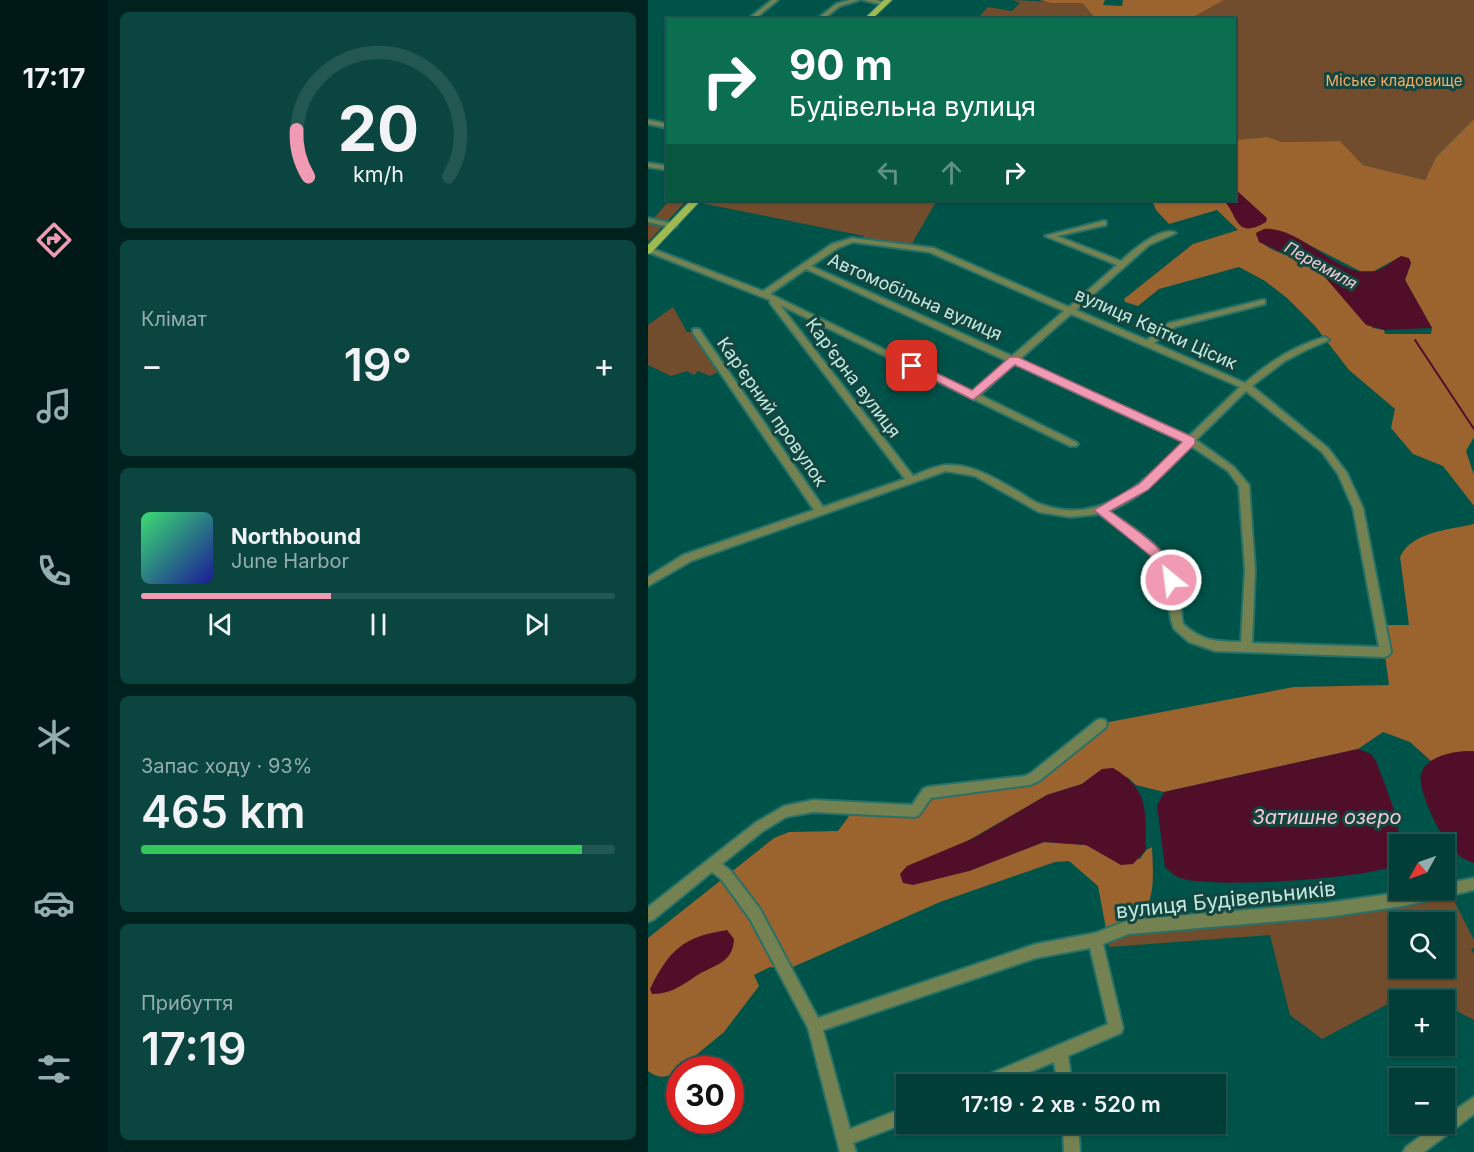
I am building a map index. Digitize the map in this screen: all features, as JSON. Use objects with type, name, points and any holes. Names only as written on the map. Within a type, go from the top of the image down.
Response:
[{"type":"main road","points":[[868,18],[886,2]]},
{"type":"main road","points":[[648,250],[695,201]]},
{"type":"street","points":[[752,18],[775,0]]},
{"type":"street","points":[[821,18],[838,5],[856,0]]},
{"type":"street","points":[[866,0],[886,2]]},
{"type":"street","points":[[648,122],[666,126]]},
{"type":"street","points":[[648,165],[666,168]]},
{"type":"street","points":[[648,220],[673,226]]},
{"type":"street","points":[[1103,223],[1049,236],[1122,264]]},
{"type":"street","points":[[973,396],[1146,243],[1172,233]]},
{"type":"street","name":"вулиця Квітки Цісик","points":[[767,295],[839,244],[852,240],[939,252],[1247,387],[1325,450],[1346,481],[1358,508],[1385,652],[1246,647]]},
{"type":"street","points":[[648,250],[767,295],[1073,444]]},
{"type":"street","name":"Автомобільна вулиця","points":[[806,266],[1191,441],[1232,469],[1244,484],[1250,570],[1246,647]]},
{"type":"street","name":"Карʼєрна вулиця","points":[[767,295],[910,479]]},
{"type":"street","points":[[1148,344],[1172,325],[1262,302]]},
{"type":"street","name":"Карʼєрний провулок","points":[[696,331],[821,512]]},
{"type":"street","points":[[648,582],[687,558],[946,468],[961,468],[977,473],[1039,508],[1071,513],[1101,510],[1143,487],[1247,387],[1291,353],[1325,340]]},
{"type":"street","points":[[1101,510],[1156,554],[1165,564],[1170,574],[1178,626],[1183,632],[1193,639],[1215,646],[1246,647]]},
{"type":"street","points":[[648,915],[759,827],[784,812],[813,806],[915,811],[927,793],[1026,781],[1035,777],[1101,724]]},
{"type":"street","points":[[712,864],[726,875],[755,914],[815,1026],[846,1146],[896,1120]]},
{"type":"street","name":"вулиця Будівельників","points":[[815,1026],[1036,951],[1095,940],[1129,927],[1327,910],[1403,899],[1474,884]]},
{"type":"street","points":[[1009,1074],[1060,1054],[1116,1028],[1095,940]]},
{"type":"street","points":[[1060,1054],[1063,1074]]},
{"type":"street","points":[[1412,1152],[1474,1105]]},
{"type":"street","points":[[1071,1134],[1072,1152]]},
{"type":"green space","points":[[1013,0],[1082,3],[1095,18],[978,18],[988,7],[1012,11],[1020,3]]},
{"type":"green space","name":"Міське кладовище","points":[[1224,0],[1474,0],[1474,119],[1436,157],[1425,180],[1363,165],[1340,141],[1282,142],[1267,137],[1236,140],[1236,18],[1192,18]]},
{"type":"green space","points":[[669,201],[686,201],[648,242],[648,220],[652,220]]},
{"type":"green space","points":[[703,201],[936,201],[910,247],[862,239],[864,236],[701,203]]},
{"type":"green space","points":[[673,307],[687,332],[693,332],[720,371],[710,376],[698,371],[694,375],[687,371],[671,376],[648,365],[648,325]]},
{"type":"green space","points":[[1390,900],[1454,900],[1474,940],[1474,948],[1471,949],[1474,954],[1474,1020],[1455,1010],[1455,990],[1389,990],[1389,1003],[1322,1039],[1290,1015],[1270,935],[1109,947],[1107,934]]},
{"type":"shaded area","points":[[1040,0],[1105,0],[1103,5],[1122,6],[1123,0],[1224,0],[1192,18],[1095,18],[1082,3],[1051,3]]},
{"type":"shaded area","points":[[1474,119],[1474,437],[1466,451],[1474,475],[1474,506],[1443,466],[1413,454],[1391,428],[1395,409],[1349,370],[1315,326],[1287,298],[1265,281],[1239,267],[1159,289],[1138,306],[1125,302],[1124,299],[1193,244],[1238,230],[1217,210],[1169,224],[1156,210],[1152,201],[1236,201],[1236,140],[1267,137],[1282,142],[1340,141],[1363,165],[1425,180],[1436,157]],"holes":[[[1259,231],[1284,232],[1360,271],[1374,271],[1398,258],[1411,263],[1405,280],[1432,328],[1431,334],[1385,334],[1384,330],[1373,328],[1321,271],[1312,265],[1274,250],[1256,235]]]},
{"type":"shaded area","points":[[1474,524],[1474,751],[1457,752],[1431,761],[1410,742],[1383,732],[1358,749],[1164,792],[1136,785],[1127,777],[1098,772],[1082,784],[1047,795],[957,847],[969,871],[1044,842],[1086,845],[1140,859],[1146,850],[1152,847],[1153,877],[1149,902],[1144,912],[1123,928],[1107,934],[1098,886],[1069,861],[1055,862],[940,902],[786,970],[770,967],[754,975],[759,986],[724,1032],[695,1056],[666,1056],[666,1076],[660,1077],[648,1071],[648,938],[774,838],[789,832],[838,831],[855,808],[915,811],[927,793],[1026,781],[1101,724],[1109,722],[1294,687],[1389,685],[1381,625],[1409,625],[1400,557],[1413,542],[1443,530]]},
{"type":"water","points":[[1236,190],[1267,218],[1266,222],[1256,227],[1242,227],[1224,201],[1236,201]]},
{"type":"water","points":[[1264,229],[1278,230],[1292,235],[1332,260],[1359,271],[1376,271],[1401,256],[1409,258],[1411,263],[1405,280],[1432,328],[1384,330],[1366,325],[1318,269],[1259,242],[1256,233]]},
{"type":"water","name":"Затишне озеро","points":[[1358,749],[1371,754],[1376,761],[1391,800],[1399,834],[1389,834],[1389,867],[1376,871],[1287,881],[1223,883],[1197,881],[1178,877],[1165,867],[1157,806],[1164,792]]},
{"type":"water","points":[[1474,751],[1474,863],[1455,852],[1455,834],[1442,834],[1427,803],[1421,782],[1421,774],[1429,762],[1443,755]]},
{"type":"water","points":[[1113,768],[1134,784],[1143,802],[1146,850],[1133,864],[1121,865],[1086,845],[1044,842],[969,871],[913,885],[903,883],[900,874],[907,866],[974,838],[1047,795],[1082,784],[1102,769]]},
{"type":"water","points":[[727,930],[734,939],[733,947],[726,959],[676,989],[652,994],[650,989],[657,975],[680,947],[699,937]]},
{"type":"waterway","name":"Перемиля","points":[[1415,340],[1474,429]]},
{"type":"route","points":[[912,366],[973,396],[1014,360],[1191,441],[1143,487],[1127,498],[1101,510],[1156,554],[1168,569],[1171,580]]}]
